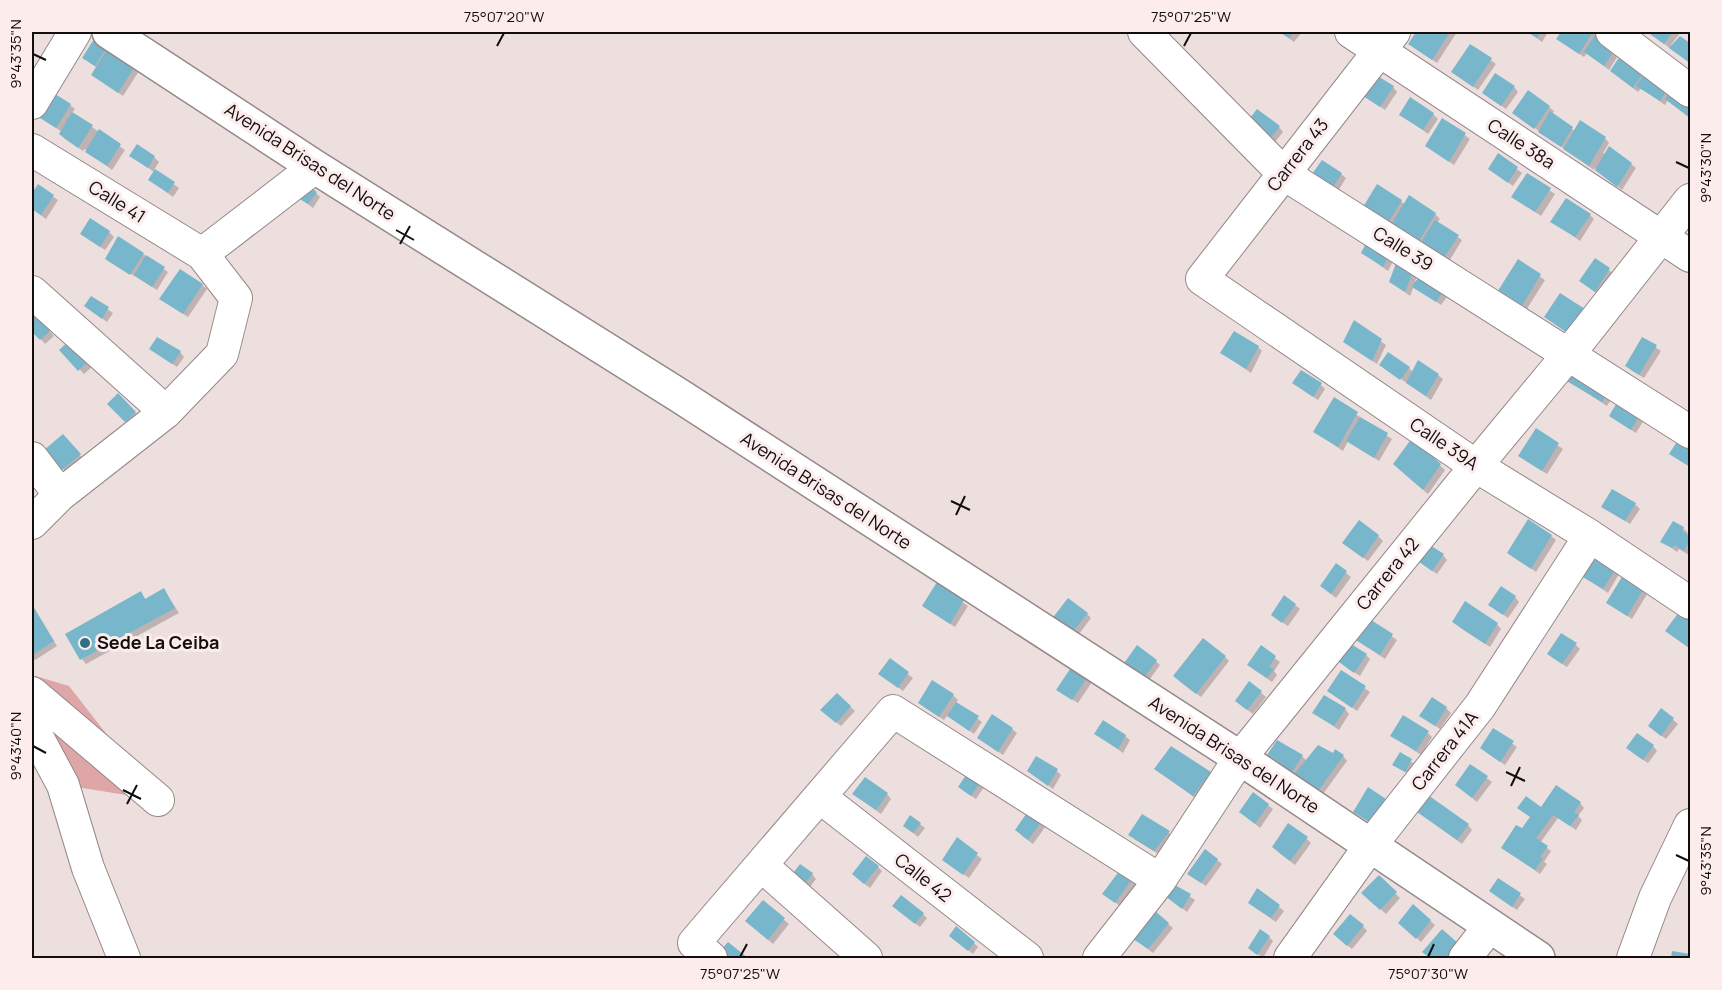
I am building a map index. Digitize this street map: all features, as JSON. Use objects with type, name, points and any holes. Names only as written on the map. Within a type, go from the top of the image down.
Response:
[{"type":"street","points":[[32,103],[75,32]]},
{"type":"street","name":"Avenida Brisas del Norte","points":[[109,32],[1240,758],[1538,958]]},
{"type":"street","name":"Calle 39","points":[[1146,32],[1284,174],[1690,432]]},
{"type":"street","name":"Calle 38a","points":[[1351,32],[1386,41],[1690,256]]},
{"type":"street","points":[[1612,32],[1690,91]]},
{"type":"street","name":"Carrera 43","points":[[1202,279],[1386,41]]},
{"type":"street","name":"Calle 41","points":[[32,150],[202,254]]},
{"type":"street","points":[[32,523],[60,495],[166,412],[222,354],[236,298],[202,254],[315,166]]},
{"type":"street","name":"Carrera 42","points":[[1099,958],[1160,880],[1240,758],[1476,466],[1569,355],[1690,200]]},
{"type":"street","name":"Calle 39A","points":[[1202,279],[1476,466],[1690,603]]},
{"type":"street","points":[[32,292],[166,412]]},
{"type":"street","points":[[32,458],[60,495]]},
{"type":"street","name":"Carrera 41A","points":[[1290,958],[1370,846],[1480,706],[1590,537]]},
{"type":"street","points":[[32,693],[158,800]]},
{"type":"street","points":[[703,951],[761,865],[893,711],[1160,880]]},
{"type":"street","points":[[32,727],[63,785],[88,868],[124,958]]},
{"type":"street","name":"Calle 42","points":[[820,797],[1027,958]]},
{"type":"street","points":[[1634,958],[1655,898],[1690,825]]},
{"type":"street","points":[[761,865],[866,958]]},
{"type":"street","points":[[1465,958],[1489,927]]},
{"type":"shaded area","points":[[32,675],[69,686],[158,800],[63,785],[32,727]]},
{"type":"building","points":[[1279,32],[1294,32],[1289,38]]},
{"type":"building","points":[[1416,32],[1450,32],[1432,60],[1408,44]]},
{"type":"building","points":[[1527,32],[1541,32],[1537,38]]},
{"type":"building","points":[[1561,32],[1593,32],[1579,54],[1556,39]]},
{"type":"building","points":[[1597,32],[1619,43],[1604,66],[1584,52]]},
{"type":"building","points":[[1647,32],[1673,32],[1664,44]]},
{"type":"building","points":[[96,36],[109,44],[95,66],[82,58]]},
{"type":"building","points":[[1680,36],[1690,43],[1690,63],[1669,48]]},
{"type":"building","points":[[1470,44],[1492,58],[1473,87],[1451,72]]},
{"type":"building","points":[[1626,47],[1649,64],[1633,88],[1610,71]]},
{"type":"building","points":[[108,48],[135,66],[118,93],[91,75]]},
{"type":"building","points":[[1650,65],[1673,81],[1660,101],[1636,86]]},
{"type":"building","points":[[1495,73],[1515,86],[1501,106],[1482,93]]},
{"type":"building","points":[[1376,75],[1394,86],[1380,107],[1363,96]]},
{"type":"building","points":[[1674,86],[1690,97],[1690,118],[1665,99]]},
{"type":"building","points":[[47,89],[71,104],[56,128],[32,113]]},
{"type":"building","points":[[1528,90],[1550,106],[1534,129],[1512,113]]},
{"type":"building","points":[[1410,97],[1434,113],[1423,130],[1399,115]]},
{"type":"building","points":[[1257,109],[1280,126],[1270,139],[1247,122]]},
{"type":"building","points":[[1550,111],[1573,127],[1561,147],[1538,132]]},
{"type":"building","points":[[72,112],[93,125],[78,148],[59,134]]},
{"type":"building","points":[[1442,118],[1466,133],[1449,162],[1425,146]]},
{"type":"building","points":[[1580,120],[1606,137],[1589,166],[1563,149]]},
{"type":"building","points":[[99,129],[121,144],[107,166],[85,152]]},
{"type":"building","points":[[137,144],[155,156],[148,168],[129,156]]},
{"type":"building","points":[[1609,146],[1632,163],[1617,187],[1595,170]]},
{"type":"building","points":[[1498,153],[1518,167],[1508,183],[1488,169]]},
{"type":"building","points":[[1322,160],[1342,173],[1333,187],[1312,174]]},
{"type":"building","points":[[155,169],[175,182],[168,193],[148,180]]},
{"type":"building","points":[[1527,173],[1551,188],[1535,212],[1511,197]]},
{"type":"building","points":[[38,184],[54,195],[41,215],[32,209],[32,193]]},
{"type":"building","points":[[1377,184],[1402,200],[1388,223],[1363,207]]},
{"type":"building","points":[[307,185],[317,192],[308,204],[298,198]]},
{"type":"building","points":[[1409,195],[1436,213],[1418,243],[1391,225]]},
{"type":"building","points":[[1566,198],[1591,214],[1575,237],[1550,222]]},
{"type":"building","points":[[90,218],[110,231],[100,247],[80,234]]},
{"type":"building","points":[[1435,220],[1459,235],[1443,259],[1420,244]]},
{"type":"building","points":[[118,236],[144,253],[130,275],[105,259]]},
{"type":"building","points":[[1368,239],[1390,253],[1383,267],[1361,253]]},
{"type":"building","points":[[146,255],[165,267],[152,287],[134,275]]},
{"type":"building","points":[[1398,258],[1414,269],[1405,292],[1389,282]]},
{"type":"building","points":[[1595,258],[1610,268],[1595,292],[1579,281]]},
{"type":"building","points":[[1518,259],[1541,274],[1520,309],[1496,294]]},
{"type":"building","points":[[180,269],[203,284],[183,314],[159,299]]},
{"type":"building","points":[[1421,273],[1445,288],[1436,302],[1412,287]]},
{"type":"building","points":[[1560,293],[1585,309],[1569,334],[1544,317]]},
{"type":"building","points":[[91,296],[109,307],[102,319],[84,306]]},
{"type":"building","points":[[32,310],[51,330],[40,340],[32,332]]},
{"type":"building","points":[[1354,320],[1382,339],[1372,361],[1343,342]]},
{"type":"building","points":[[1234,331],[1259,346],[1246,369],[1220,353]]},
{"type":"building","points":[[157,337],[181,351],[172,364],[149,349]]},
{"type":"building","points":[[1642,337],[1657,345],[1639,375],[1625,366]]},
{"type":"building","points":[[71,339],[91,359],[78,371],[59,350]]},
{"type":"building","points":[[1388,352],[1410,367],[1400,380],[1379,365]]},
{"type":"building","points":[[1418,360],[1439,374],[1426,396],[1406,383]]},
{"type":"building","points":[[1573,366],[1610,389],[1602,402],[1565,380]]},
{"type":"building","points":[[1301,370],[1322,383],[1313,397],[1292,383]]},
{"type":"building","points":[[118,393],[136,412],[125,422],[107,404]]},
{"type":"building","points":[[1621,396],[1643,409],[1631,430],[1609,416]]},
{"type":"building","points":[[1334,397],[1358,412],[1338,447],[1313,432]]},
{"type":"building","points":[[1360,417],[1388,433],[1374,458],[1346,441]]},
{"type":"building","points":[[1536,428],[1559,443],[1542,471],[1518,456]]},
{"type":"building","points":[[63,434],[81,454],[62,470],[44,450]]},
{"type":"building","points":[[1682,434],[1690,439],[1690,467],[1669,454]]},
{"type":"building","points":[[1412,438],[1441,464],[1423,490],[1393,464]]},
{"type":"building","points":[[1612,489],[1636,503],[1625,521],[1601,507]]},
{"type":"building","points":[[1528,519],[1552,535],[1531,569],[1507,553]]},
{"type":"building","points":[[1359,520],[1379,535],[1363,558],[1342,543]]},
{"type":"building","points":[[1673,521],[1684,527],[1682,531],[1690,536],[1684,551],[1674,545],[1672,548],[1660,542]]},
{"type":"building","points":[[1419,538],[1444,554],[1432,571],[1408,554]]},
{"type":"building","points":[[1593,545],[1620,561],[1603,589],[1576,573]]},
{"type":"building","points":[[1336,563],[1347,571],[1331,594],[1320,586]]},
{"type":"building","points":[[1625,572],[1646,585],[1627,616],[1606,603]]},
{"type":"building","points":[[937,582],[964,600],[950,624],[922,606]]},
{"type":"building","points":[[1501,586],[1516,596],[1503,615],[1488,605]]},
{"type":"building","points":[[164,588],[175,608],[80,660],[65,634],[141,591],[145,599]]},
{"type":"building","points":[[1284,595],[1296,604],[1282,623],[1271,615]]},
{"type":"building","points":[[1068,598],[1088,613],[1070,635],[1051,620]]},
{"type":"building","points":[[1465,601],[1498,623],[1485,644],[1452,622]]},
{"type":"building","points":[[32,605],[54,641],[32,655]]},
{"type":"building","points":[[1682,608],[1690,614],[1689,648],[1665,631]]},
{"type":"building","points":[[1368,618],[1393,634],[1380,655],[1354,639]]},
{"type":"building","points":[[1561,633],[1577,643],[1562,664],[1547,654]]},
{"type":"building","points":[[1203,638],[1226,656],[1196,694],[1173,676]]},
{"type":"building","points":[[1351,644],[1367,654],[1354,673],[1339,662]]},
{"type":"building","points":[[1137,645],[1157,660],[1140,683],[1120,669]]},
{"type":"building","points":[[1261,645],[1276,656],[1269,667],[1274,669],[1267,678],[1247,665]]},
{"type":"building","points":[[890,658],[909,672],[898,688],[878,674]]},
{"type":"building","points":[[1072,666],[1088,676],[1072,700],[1056,690]]},
{"type":"building","points":[[1341,670],[1366,686],[1352,708],[1327,691]]},
{"type":"building","points":[[932,680],[954,694],[939,717],[918,703]]},
{"type":"building","points":[[1249,681],[1262,691],[1247,710],[1235,701]]},
{"type":"building","points":[[837,693],[851,706],[836,723],[820,710]]},
{"type":"building","points":[[1324,695],[1346,708],[1334,726],[1312,713]]},
{"type":"building","points":[[1432,697],[1447,707],[1435,726],[1419,716]]},
{"type":"building","points":[[956,702],[979,716],[969,731],[947,716]]},
{"type":"building","points":[[1661,708],[1674,718],[1661,736],[1648,726]]},
{"type":"building","points":[[992,714],[1013,728],[998,752],[977,738]]},
{"type":"building","points":[[1403,715],[1429,731],[1416,751],[1390,736]]},
{"type":"building","points":[[1103,720],[1126,735],[1118,749],[1094,734]]},
{"type":"building","points":[[1493,728],[1514,741],[1500,762],[1480,748]]},
{"type":"building","points":[[1637,733],[1654,745],[1643,760],[1626,748]]},
{"type":"building","points":[[1277,740],[1303,755],[1290,775],[1277,768],[1280,763],[1267,755]]},
{"type":"building","points":[[1318,745],[1333,753],[1335,749],[1344,755],[1318,791],[1292,777]]},
{"type":"building","points":[[1171,746],[1211,772],[1193,796],[1154,769]]},
{"type":"building","points":[[1400,752],[1412,759],[1405,772],[1392,765]]},
{"type":"building","points":[[1036,756],[1058,769],[1048,786],[1027,771]]},
{"type":"building","points":[[1470,764],[1488,776],[1472,798],[1455,785]]},
{"type":"building","points":[[972,766],[985,775],[971,796],[958,787]]},
{"type":"building","points":[[865,777],[888,793],[876,810],[852,794]]},
{"type":"building","points":[[1556,785],[1581,802],[1574,812],[1579,815],[1570,826],[1553,815],[1536,838],[1548,846],[1535,870],[1501,848],[1516,825],[1522,828],[1530,817],[1517,808],[1526,796],[1541,807]]},
{"type":"building","points":[[1368,787],[1389,801],[1374,825],[1353,812]]},
{"type":"building","points":[[1253,792],[1269,804],[1255,824],[1239,812]]},
{"type":"building","points":[[1428,795],[1469,824],[1457,840],[1417,812]]},
{"type":"building","points":[[1031,807],[1045,817],[1028,840],[1015,830]]},
{"type":"building","points":[[1142,814],[1170,831],[1154,851],[1128,835]]},
{"type":"building","points":[[910,815],[921,823],[913,833],[903,826]]},
{"type":"building","points":[[1288,823],[1308,837],[1290,861],[1272,847]]},
{"type":"building","points":[[957,837],[978,853],[963,875],[942,860]]},
{"type":"building","points":[[1205,849],[1218,859],[1201,883],[1187,874]]},
{"type":"building","points":[[866,856],[879,866],[864,884],[852,874]]},
{"type":"building","points":[[800,864],[813,873],[799,892],[786,882]]},
{"type":"building","points":[[1120,870],[1132,879],[1115,903],[1102,894]]},
{"type":"building","points":[[1379,875],[1397,892],[1380,910],[1361,893]]},
{"type":"building","points":[[1498,878],[1521,893],[1512,907],[1489,891]]},
{"type":"building","points":[[1173,884],[1191,894],[1182,909],[1165,896]]},
{"type":"building","points":[[1257,888],[1280,905],[1271,918],[1248,903]]},
{"type":"building","points":[[901,895],[924,913],[915,924],[892,906]]},
{"type":"building","points":[[763,900],[785,918],[768,940],[745,921]]},
{"type":"building","points":[[1413,904],[1431,920],[1416,939],[1398,923]]},
{"type":"building","points":[[1154,910],[1169,923],[1148,949],[1133,939]]},
{"type":"building","points":[[1350,914],[1364,925],[1347,946],[1333,934]]},
{"type":"building","points":[[956,926],[975,942],[968,951],[949,936]]},
{"type":"building","points":[[1260,929],[1270,936],[1257,955],[1248,948]]},
{"type":"building","points":[[1442,929],[1458,943],[1446,958],[1430,958],[1422,952]]},
{"type":"building","points":[[728,942],[748,958],[729,958],[720,951]]},
{"type":"building","points":[[1672,951],[1690,954],[1690,958],[1671,958]]},
{"type":"place","name":"Sede La Ceiba","points":[[85,643]]}]
